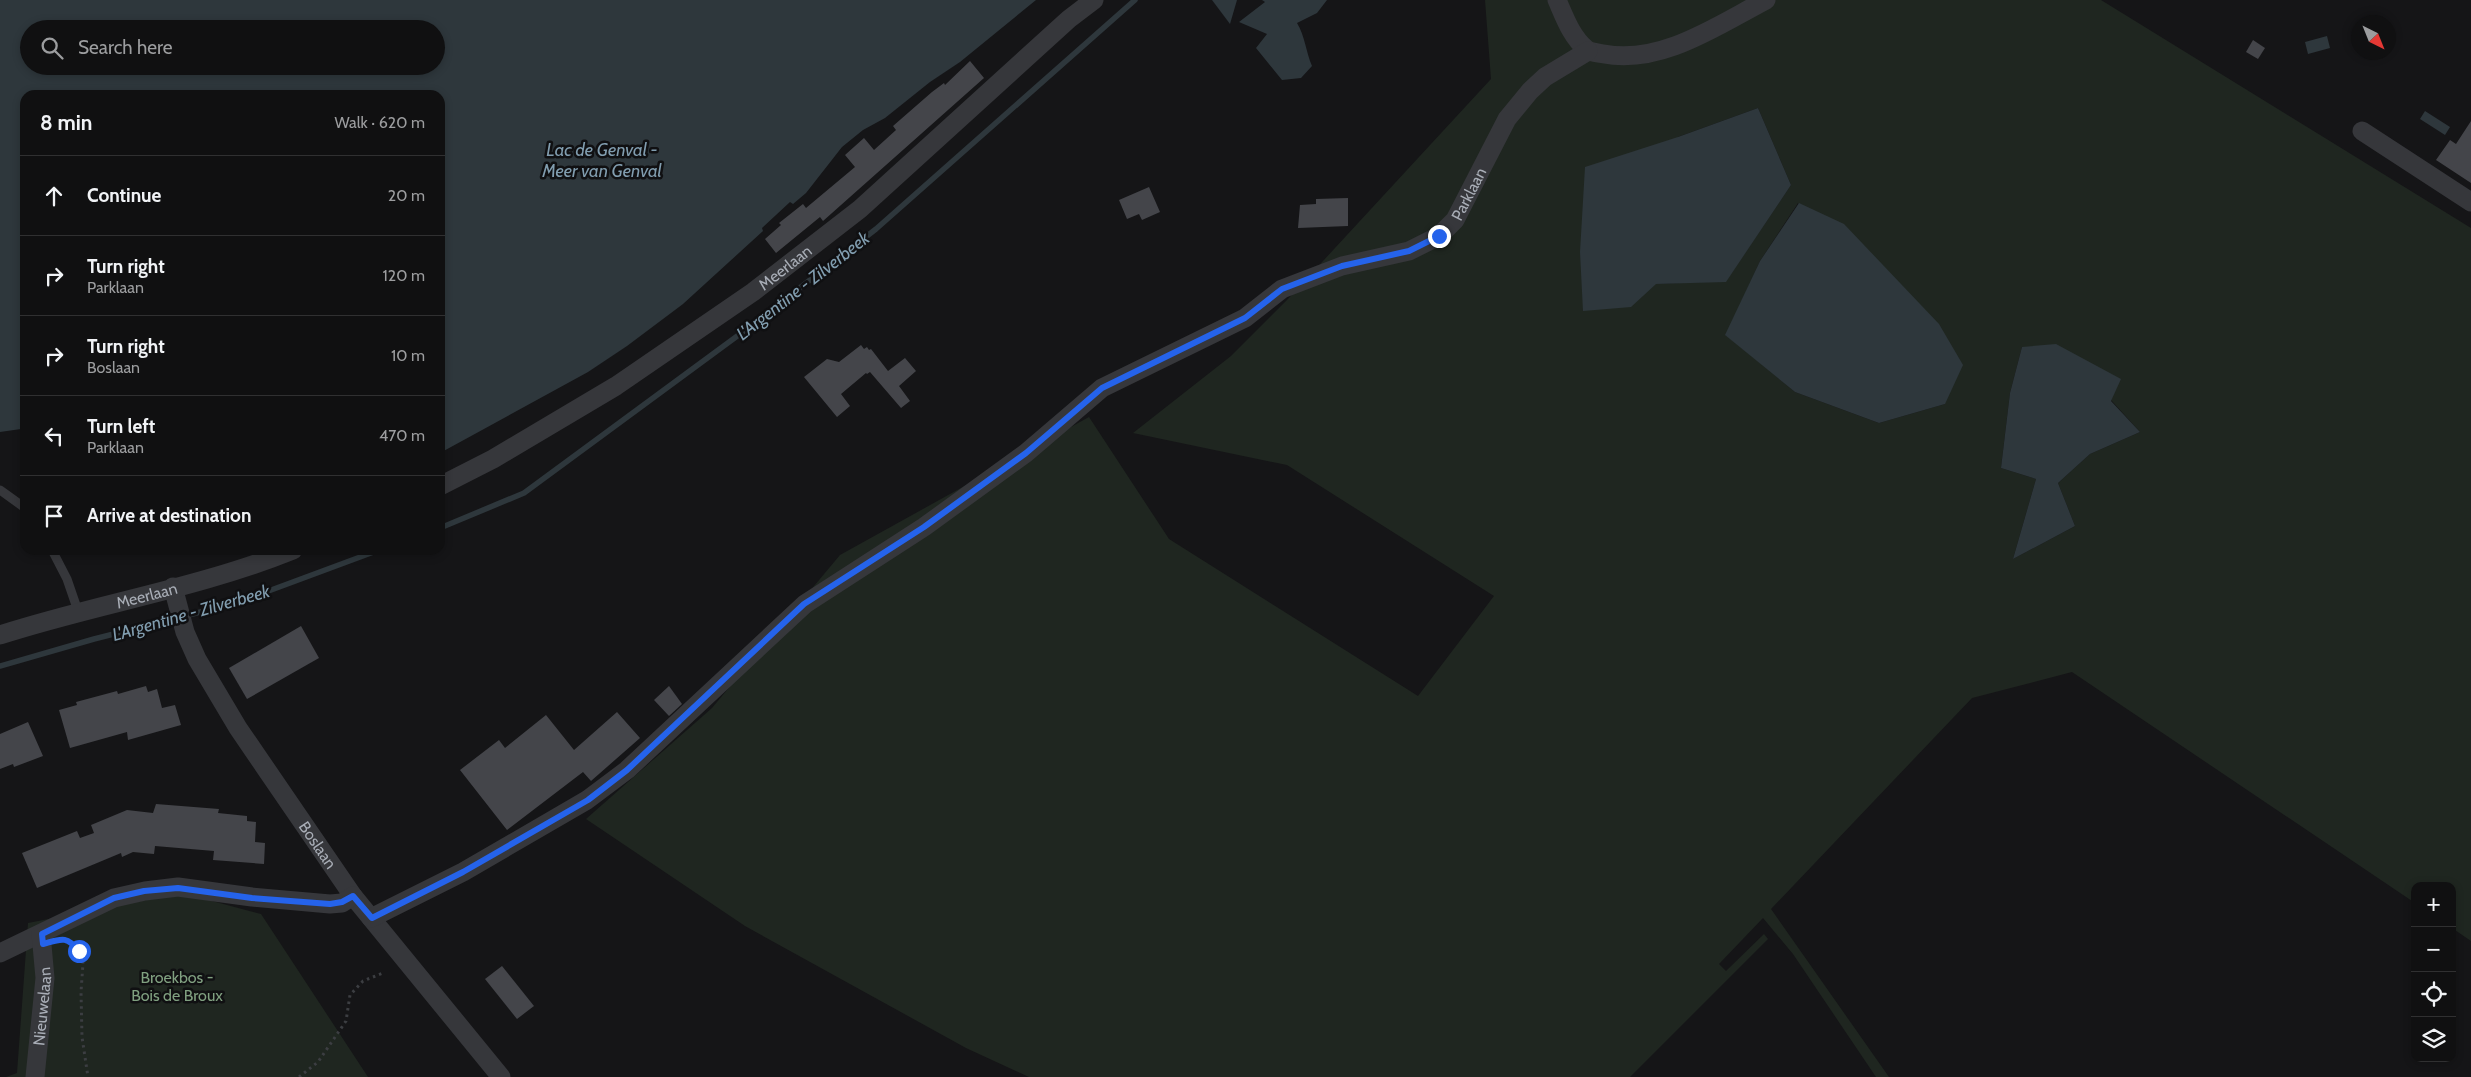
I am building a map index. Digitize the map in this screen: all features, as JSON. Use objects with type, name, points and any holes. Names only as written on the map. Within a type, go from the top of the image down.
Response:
[{"type":"street","name":"Meerlaan","points":[[445,483],[493,459],[616,386],[753,292],[860,209],[1069,19],[1094,0]]},
{"type":"street","points":[[1557,0],[1573,35],[1588,51],[1609,55],[1634,55],[1666,49],[1766,0]]},
{"type":"street","name":"Parklaan","points":[[372,918],[463,872],[588,800],[627,770],[804,604],[924,527],[1018,459],[1102,388],[1245,318],[1282,289],[1342,266],[1409,251],[1439,236],[1456,220],[1507,119],[1530,91],[1545,77],[1588,51]]},
{"type":"street","points":[[2362,131],[2471,202]]},
{"type":"street","name":"Meerlaan","points":[[0,634],[78,611],[230,572],[279,555]]},
{"type":"street","name":"Boslaan","points":[[173,588],[185,632],[198,659],[238,728],[353,896],[501,1077]]},
{"type":"street","points":[[0,953],[42,939],[114,898],[144,891],[178,888],[252,898],[330,904],[342,902],[353,896]]},
{"type":"street","name":"Nieuwelaan","points":[[35,1077],[45,978],[42,939]]},
{"type":"lane","points":[[0,490],[20,504]]},
{"type":"lane","points":[[54,555],[78,611]]},
{"type":"path","points":[[42,939],[63,939],[72,943],[79,951],[83,963],[80,992],[88,1077]]},
{"type":"path","points":[[299,1077],[318,1062],[346,1021],[350,995],[363,981],[383,972]]},
{"type":"green space","points":[[1485,0],[2101,0],[2471,228],[2471,941],[2456,931],[2456,882],[2411,882],[2411,900],[2072,672],[1972,698],[1771,909],[1889,1077],[1876,1077],[1793,954],[1763,918],[1719,964],[1726,971],[1764,934],[1768,939],[1630,1077],[1029,1077],[966,1048],[745,926],[586,819],[712,708],[840,555],[1089,417],[1169,539],[1418,696],[1494,596],[1287,465],[1133,433],[1231,356],[1287,300],[1491,79]],"holes":[[[1758,108],[1791,185],[1726,281],[1656,284],[1678,137]],[[1798,203],[1945,404],[1879,423],[1795,392],[1726,335],[1760,261]],[[2022,347],[2120,379],[2111,400],[2140,432],[2090,454],[2058,483],[2075,526],[2013,559],[2036,479],[2001,468],[2010,393]]]},
{"type":"green space","name":"Broekbos - Bois de Broux","points":[[182,893],[261,914],[368,1077],[6,1077],[17,1073],[28,923]]},
{"type":"water","name":"Lac de Genval - Meer van Genval","points":[[0,0],[1036,0],[960,62],[930,82],[885,118],[863,130],[842,147],[806,193],[793,204],[790,202],[762,228],[763,231],[683,304],[627,346],[588,372],[445,450],[445,90],[20,90],[20,429],[0,432]]},
{"type":"water","points":[[1212,0],[1237,0],[1230,24]]},
{"type":"water","points":[[1262,0],[1327,0],[1317,13],[1297,23],[1312,66],[1301,78],[1282,80],[1256,48],[1267,34],[1239,22],[1265,2]]},
{"type":"water","points":[[2327,36],[2330,48],[2308,54],[2305,42]]},
{"type":"water","points":[[1758,108],[1791,185],[1726,282],[1656,284],[1631,307],[1583,311],[1580,252],[1585,167],[1678,137]]},
{"type":"water","points":[[2425,111],[2450,127],[2445,135],[2420,119]]},
{"type":"water","points":[[1799,203],[1844,224],[1939,324],[1963,365],[1945,404],[1879,423],[1795,392],[1725,335],[1760,261]]},
{"type":"water","points":[[2056,344],[2121,379],[2111,401],[2140,432],[2090,454],[2058,483],[2075,526],[2013,559],[2036,479],[2001,468],[2010,393],[2022,347]]},
{"type":"building","points":[[2253,40],[2265,48],[2258,59],[2246,52]]},
{"type":"building","points":[[970,61],[984,78],[823,221],[820,217],[776,253],[765,239],[781,225],[779,223],[803,204],[806,208],[855,167],[845,155],[864,138],[874,150],[896,130],[893,126],[932,92],[944,83],[945,85]]},
{"type":"building","points":[[2471,121],[2471,183],[2436,160],[2450,140],[2456,144]]},
{"type":"building","points":[[1149,187],[1160,212],[1142,220],[1139,214],[1127,219],[1119,200]]},
{"type":"building","points":[[1348,198],[1348,226],[1298,228],[1300,205],[1316,204],[1316,199]]},
{"type":"building","points":[[861,345],[864,349],[867,347],[869,350],[871,349],[888,371],[905,358],[916,371],[899,386],[910,401],[901,408],[870,372],[866,373],[841,394],[850,406],[837,417],[804,377],[827,359],[839,362]]},
{"type":"building","points":[[301,626],[319,658],[247,699],[229,668]]},
{"type":"building","points":[[146,686],[148,692],[157,689],[162,708],[175,705],[181,725],[128,740],[127,732],[70,748],[59,710],[77,705],[76,702],[117,691],[118,694]]},
{"type":"building","points":[[669,686],[682,704],[669,716],[654,700]]},
{"type":"building","points":[[617,712],[640,738],[591,781],[583,772],[507,830],[460,770],[499,740],[505,748],[546,715],[574,750]]},
{"type":"building","points":[[28,722],[43,756],[14,767],[13,764],[0,769],[0,734]]},
{"type":"building","points":[[156,804],[219,809],[218,813],[247,816],[247,821],[256,822],[255,842],[265,843],[264,864],[213,860],[214,851],[155,846],[154,854],[133,852],[122,857],[121,853],[37,888],[22,853],[77,831],[80,838],[94,833],[91,825],[127,810],[153,813]]},
{"type":"building","points":[[502,966],[534,1006],[517,1019],[485,979]]},
{"type":"waterway","name":"L'Argentine - Zilverbeek","points":[[445,526],[524,493],[740,334],[876,229],[1135,0]]},
{"type":"waterway","name":"L'Argentine - Zilverbeek","points":[[0,666],[94,639],[236,603],[366,555]]},
{"type":"route","points":[[79,951],[72,943],[63,939],[43,944],[42,934],[114,898],[144,891],[178,888],[252,898],[330,904],[342,902],[353,896],[372,918],[463,872],[588,800],[627,770],[804,604],[924,527],[1026,453],[1102,388],[1245,318],[1282,289],[1342,266],[1409,251],[1439,236]]}]
